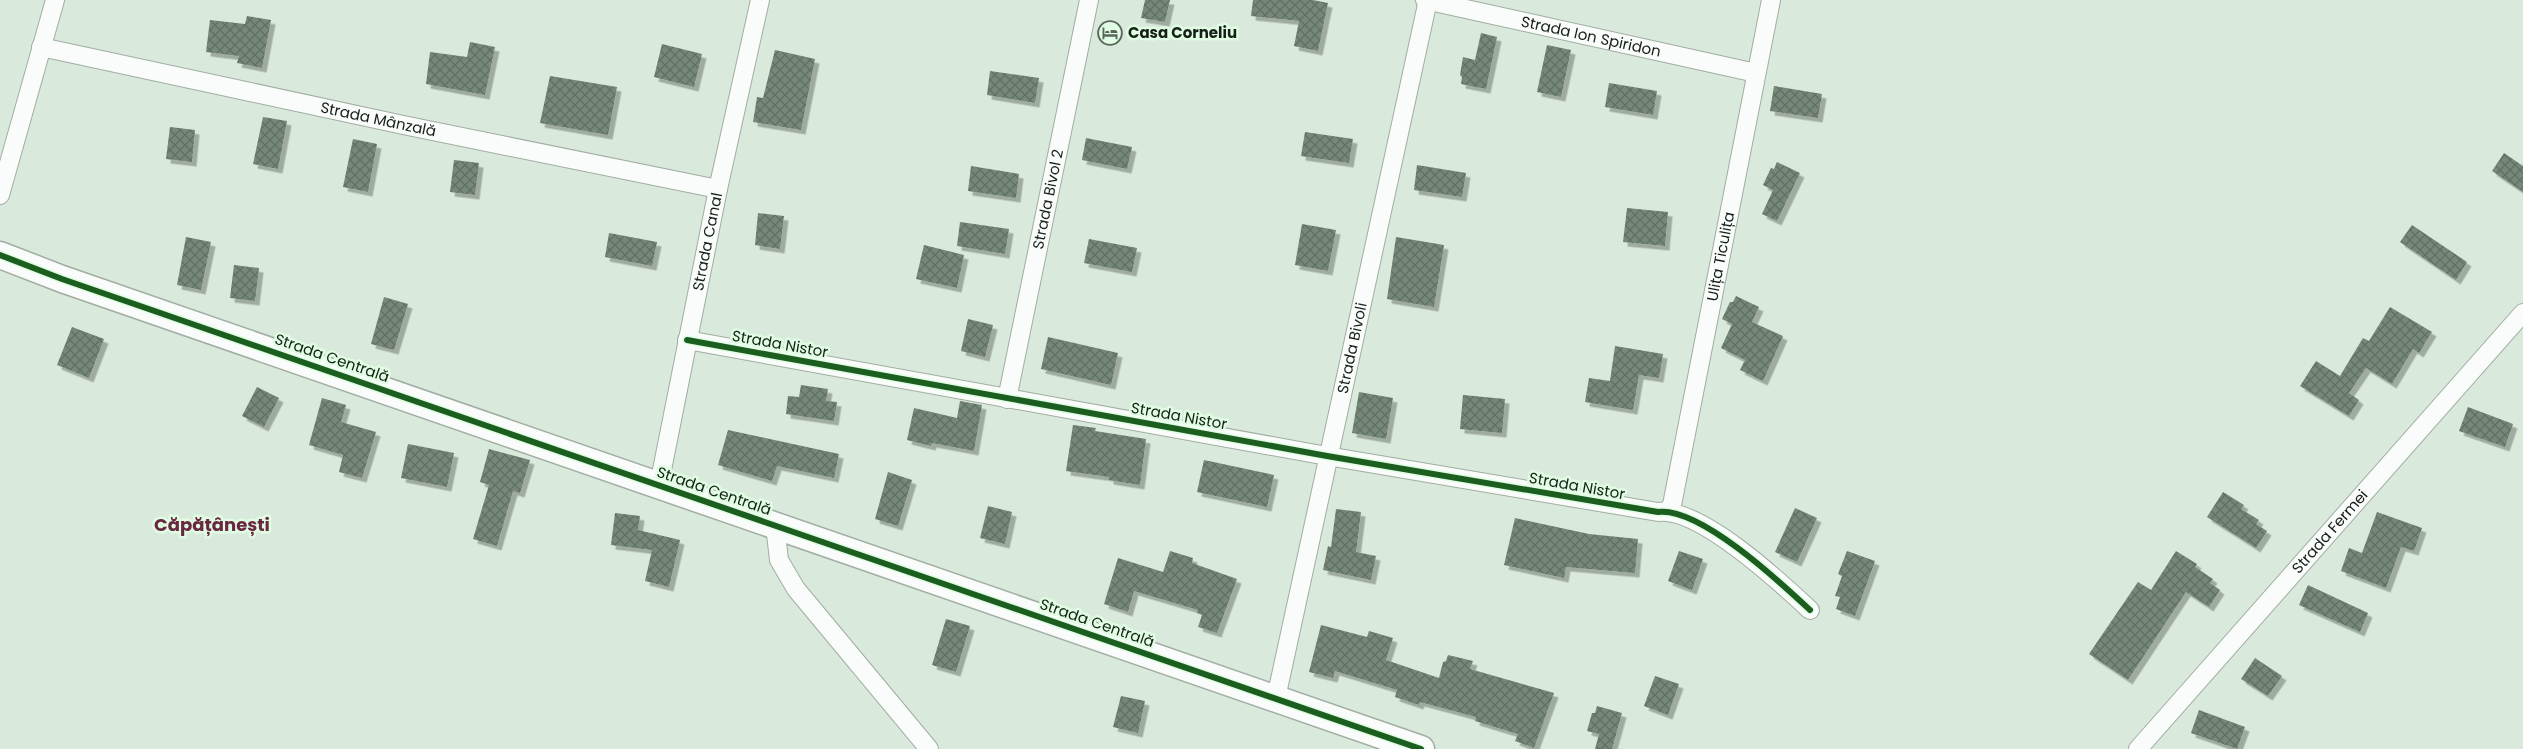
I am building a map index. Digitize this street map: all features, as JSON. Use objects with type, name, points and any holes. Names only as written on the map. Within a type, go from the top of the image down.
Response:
[{"type":"main road","name":"Strada Centrală","points":[[0,255],[1421,749]]},
{"type":"street","points":[[0,195],[40,47],[55,0]]},
{"type":"street","name":"Strada Canal","points":[[660,485],[718,189],[760,0]]},
{"type":"street","name":"Strada Bivol 2","points":[[1007,399],[1089,0]]},
{"type":"street","name":"Strada Ion Spiridon","points":[[1427,0],[1756,73]]},
{"type":"street","name":"Strada Bivoli","points":[[1276,698],[1427,0]]},
{"type":"street","name":"Ulița Ticulița","points":[[1667,511],[1672,505],[1771,0]]},
{"type":"street","name":"Strada Mânzală","points":[[40,47],[399,124],[718,189]]},
{"type":"street","name":"Strada Fermei","points":[[2138,749],[2523,314]]},
{"type":"street","name":"Strada Nistor","points":[[687,340],[1327,456],[1658,512],[1667,511],[1692,521],[1756,560],[1810,610]]},
{"type":"street","points":[[774,525],[779,560],[796,589],[929,749]]},
{"type":"building","points":[[1145,0],[1170,0],[1165,22],[1141,18]]},
{"type":"building","points":[[1253,0],[1313,0],[1328,3],[1318,51],[1294,46],[1299,21],[1251,16]]},
{"type":"building","points":[[247,16],[271,20],[262,68],[237,63],[239,56],[206,52],[210,20],[245,24]]},
{"type":"building","points":[[1481,33],[1497,37],[1486,89],[1461,84],[1462,77],[1460,75],[1463,57],[1475,60]]},
{"type":"building","points":[[470,42],[495,47],[485,95],[426,84],[430,52],[467,57]]},
{"type":"building","points":[[662,44],[702,54],[694,87],[654,77]]},
{"type":"building","points":[[1547,45],[1571,50],[1561,97],[1537,92]]},
{"type":"building","points":[[775,50],[815,59],[801,130],[753,122],[757,97],[763,98]]},
{"type":"building","points":[[990,71],[1039,78],[1035,103],[987,95]]},
{"type":"building","points":[[550,76],[617,87],[608,135],[540,123]]},
{"type":"building","points":[[1609,83],[1657,91],[1653,115],[1605,107]]},
{"type":"building","points":[[1774,86],[1822,94],[1818,118],[1770,111]]},
{"type":"building","points":[[263,117],[287,121],[278,169],[253,164]]},
{"type":"building","points":[[170,127],[195,130],[192,162],[166,159]]},
{"type":"building","points":[[1305,132],[1353,139],[1349,163],[1301,156]]},
{"type":"building","points":[[1086,138],[1132,147],[1127,169],[1082,160]]},
{"type":"building","points":[[353,139],[377,144],[368,192],[343,187]]},
{"type":"building","points":[[2504,153],[2523,166],[2523,192],[2492,171]]},
{"type":"building","points":[[454,160],[479,163],[475,195],[450,192]]},
{"type":"building","points":[[1777,162],[1800,173],[1777,221],[1762,214],[1773,190],[1763,185],[1771,168],[1774,169]]},
{"type":"building","points":[[1417,165],[1466,173],[1462,197],[1414,190]]},
{"type":"building","points":[[971,166],[1019,174],[1016,198],[968,191]]},
{"type":"building","points":[[1627,208],[1668,212],[1665,246],[1623,242]]},
{"type":"building","points":[[758,213],[784,216],[780,249],[755,245]]},
{"type":"building","points":[[960,222],[1009,229],[1005,254],[957,246]]},
{"type":"building","points":[[1302,224],[1336,230],[1328,271],[1295,265]]},
{"type":"building","points":[[2412,225],[2467,262],[2456,280],[2400,242]]},
{"type":"building","points":[[609,233],[657,242],[652,266],[605,257]]},
{"type":"building","points":[[186,237],[211,242],[201,290],[177,285]]},
{"type":"building","points":[[1396,237],[1444,245],[1434,307],[1387,299]]},
{"type":"building","points":[[1089,239],[1137,248],[1132,272],[1084,263]]},
{"type":"building","points":[[924,245],[964,255],[957,288],[916,279]]},
{"type":"building","points":[[234,265],[259,268],[255,301],[230,298]]},
{"type":"building","points":[[1736,296],[1759,307],[1752,322],[1783,336],[1763,381],[1740,370],[1745,360],[1721,348],[1732,324],[1722,319],[1730,302],[1733,302]]},
{"type":"building","points":[[384,297],[408,304],[394,350],[371,344]]},
{"type":"building","points":[[2390,307],[2432,332],[2419,353],[2413,349],[2392,384],[2366,368],[2349,393],[2359,400],[2349,416],[2300,386],[2316,361],[2340,376],[2363,338],[2369,341]]},
{"type":"building","points":[[968,319],[993,325],[985,357],[961,351]]},
{"type":"building","points":[[72,327],[104,339],[89,378],[57,365]]},
{"type":"building","points":[[1048,337],[1118,353],[1111,385],[1041,369]]},
{"type":"building","points":[[1615,346],[1663,354],[1659,378],[1639,375],[1633,410],[1585,402],[1589,378],[1610,381]]},
{"type":"building","points":[[801,385],[828,389],[826,401],[837,402],[834,421],[786,414],[788,396],[799,397]]},
{"type":"building","points":[[257,387],[279,398],[264,427],[242,416]]},
{"type":"building","points":[[1359,392],[1393,398],[1386,439],[1352,433]]},
{"type":"building","points":[[1463,395],[1505,399],[1502,433],[1460,429]]},
{"type":"building","points":[[322,398],[346,405],[341,422],[376,432],[362,478],[339,472],[343,455],[309,445]]},
{"type":"building","points":[[960,401],[982,405],[974,451],[932,443],[931,446],[907,440],[914,408],[957,418]]},
{"type":"building","points":[[2468,407],[2513,424],[2505,447],[2459,431]]},
{"type":"building","points":[[1073,425],[1096,428],[1095,431],[1146,439],[1140,485],[1109,480],[1109,477],[1066,471]]},
{"type":"building","points":[[728,430],[839,454],[834,478],[777,466],[772,481],[718,465]]},
{"type":"building","points":[[408,444],[454,453],[447,487],[401,478]]},
{"type":"building","points":[[489,449],[530,460],[520,493],[513,491],[497,546],[473,539],[489,485],[480,482]]},
{"type":"building","points":[[1204,460],[1274,475],[1267,507],[1197,492]]},
{"type":"building","points":[[888,472],[912,480],[898,526],[875,519]]},
{"type":"building","points":[[2223,492],[2244,505],[2241,509],[2259,520],[2256,524],[2267,531],[2256,548],[2207,517]]},
{"type":"building","points":[[988,506],[1012,512],[1005,544],[980,538]]},
{"type":"building","points":[[1795,508],[1817,518],[1797,562],[1775,552]]},
{"type":"building","points":[[1336,509],[1361,512],[1356,552],[1376,556],[1371,580],[1323,570],[1328,546],[1331,547]]},
{"type":"building","points":[[2377,512],[2422,528],[2414,551],[2401,547],[2386,588],[2341,571],[2349,548],[2362,553]]},
{"type":"building","points":[[615,513],[640,516],[638,530],[680,540],[669,587],[645,581],[652,550],[611,545]]},
{"type":"building","points":[[1515,518],[1589,534],[1638,539],[1635,573],[1566,567],[1564,578],[1504,565]]},
{"type":"building","points":[[1170,551],[1193,558],[1192,563],[1237,579],[1217,633],[1198,627],[1202,615],[1197,613],[1198,610],[1134,591],[1128,612],[1104,604],[1118,558],[1163,572]]},
{"type":"building","points":[[1679,551],[1703,559],[1692,590],[1668,581]]},
{"type":"building","points":[[1847,551],[1875,561],[1855,616],[1836,609],[1840,597],[1835,596],[1842,576],[1838,574]]},
{"type":"building","points":[[2176,551],[2197,564],[2195,567],[2213,579],[2210,583],[2220,590],[2209,607],[2186,592],[2128,680],[2089,654],[2138,582],[2151,590]]},
{"type":"building","points":[[2308,585],[2368,613],[2360,632],[2299,605]]},
{"type":"building","points":[[946,619],[970,626],[956,672],[932,665]]},
{"type":"building","points":[[1321,625],[1367,637],[1369,631],[1393,638],[1386,660],[1439,678],[1443,662],[1446,661],[1448,655],[1473,661],[1470,669],[1554,693],[1534,748],[1515,741],[1518,734],[1475,721],[1476,717],[1420,702],[1419,705],[1395,697],[1397,690],[1335,671],[1333,678],[1309,672]]},
{"type":"building","points":[[2255,658],[2282,676],[2268,696],[2241,679]]},
{"type":"building","points":[[1655,676],[1679,684],[1668,715],[1644,706]]},
{"type":"building","points":[[1121,696],[1145,701],[1138,733],[1113,727]]},
{"type":"building","points":[[1597,706],[1622,713],[1612,749],[1595,749],[1599,734],[1587,731],[1592,713],[1595,713]]},
{"type":"building","points":[[2199,710],[2245,727],[2237,749],[2191,733]]},
{"type":"cycle path","points":[[0,255],[62,279],[1421,749]]},
{"type":"cycle path","points":[[687,340],[1327,456],[1675,514],[1695,521],[1717,533],[1760,565],[1810,610]]},
{"type":"place","name":"Casa Corneliu","points":[[1110,33]]},
{"type":"district","name":"Căpățânești","points":[[212,525]]}]
